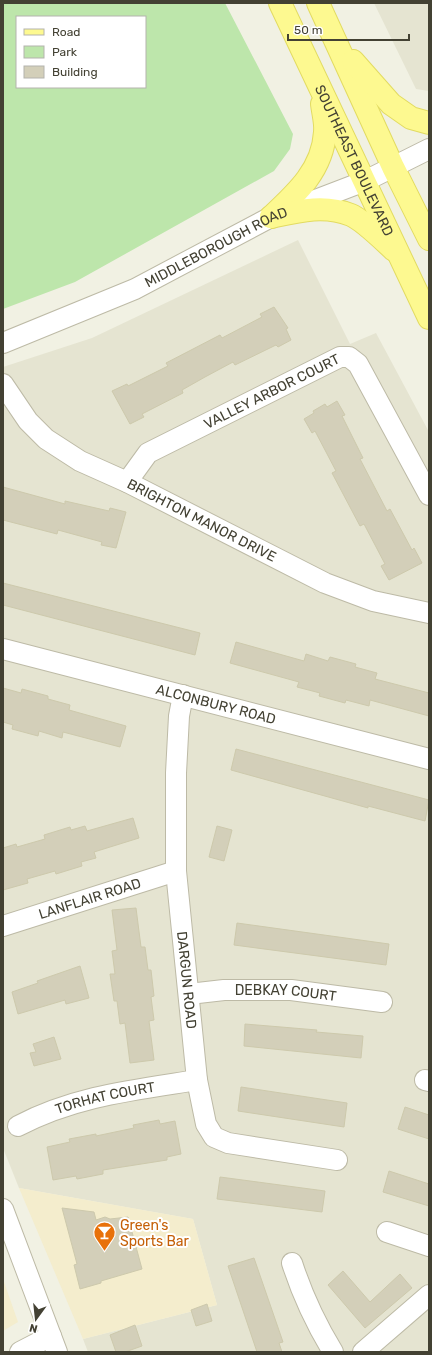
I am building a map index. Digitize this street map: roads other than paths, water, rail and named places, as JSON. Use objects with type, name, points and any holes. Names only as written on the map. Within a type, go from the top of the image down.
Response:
[{"type":"main road","name":"SOUTHEAST BOULEVARD","points":[[280,3],[429,318]]},
{"type":"main road","points":[[318,3],[393,167],[429,239]]},
{"type":"main road","points":[[334,38],[390,104],[411,118],[429,123]]},
{"type":"main road","points":[[271,217],[301,189],[318,164],[326,131],[320,87]]},
{"type":"main road","points":[[271,217],[313,208],[330,209],[351,215],[398,252]]},
{"type":"street","name":"MIDDLEBOROUGH ROAD","points":[[3,343],[135,289],[271,217],[365,181],[429,149]]},
{"type":"street","name":"VALLEY ARBOR COURT","points":[[127,482],[148,453],[340,357],[349,357],[358,364],[429,495]]},
{"type":"street","name":"BRIGHTON MANOR DRIVE","points":[[3,384],[28,421],[46,439],[80,461],[127,482],[325,583],[373,601],[429,613]]},
{"type":"street","name":"ALCONBURY ROAD","points":[[3,649],[429,759]]},
{"type":"street","name":"DARGUN ROAD","points":[[183,695],[178,716],[176,773],[176,871],[197,1080],[206,1124],[214,1137],[237,1146],[337,1160]]},
{"type":"street","name":"LANFLAIR ROAD","points":[[3,926],[176,871]]},
{"type":"street","name":"DEBKAY COURT","points":[[189,994],[224,990],[291,990],[382,1002]]},
{"type":"street","name":"TORHAT COURT","points":[[18,1126],[36,1116],[79,1100],[197,1080]]},
{"type":"street","points":[[3,1209],[54,1344],[20,1352]]},
{"type":"street","points":[[387,1232],[429,1246]]},
{"type":"street","points":[[292,1263],[316,1321],[333,1352]]},
{"type":"street","points":[[363,1352],[429,1295]]},
{"type":"place","name":"Green's Sports Bar","points":[[105,1252]]}]
